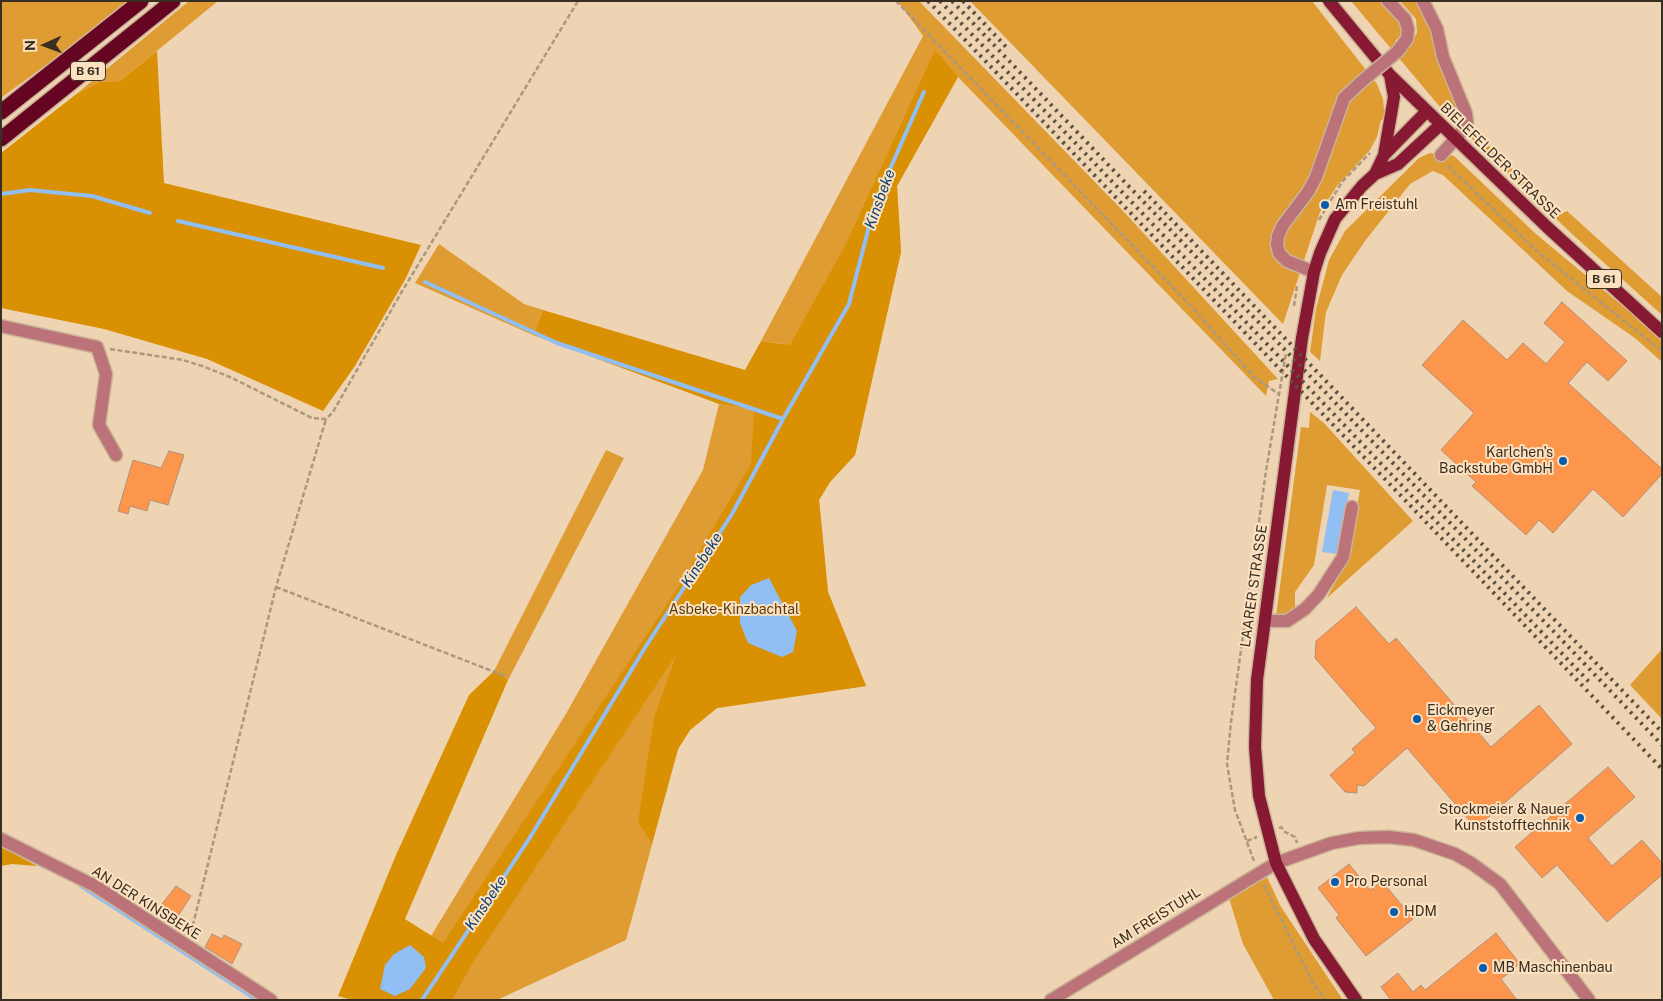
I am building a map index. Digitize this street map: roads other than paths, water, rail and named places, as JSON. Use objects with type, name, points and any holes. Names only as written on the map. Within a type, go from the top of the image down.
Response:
[{"type":"highway","name":"B 61","points":[[1,112],[141,1]]},
{"type":"highway","name":"B 61","points":[[1,139],[173,1]]},
{"type":"main road","name":"BIELEFELDER STRASSE","points":[[1329,1],[1390,75],[1546,226],[1662,332]]},
{"type":"main road","points":[[1384,155],[1394,97],[1390,75]]},
{"type":"main road","name":"LAARER STRASSE","points":[[1356,1000],[1314,939],[1276,862],[1259,796],[1255,747],[1257,680],[1302,338],[1314,272],[1335,219],[1375,174],[1384,155],[1427,111]]},
{"type":"main road","name":"LAARER STRASSE","points":[[1375,174],[1398,164],[1440,124]]},
{"type":"street","points":[[1314,272],[1287,262],[1279,253],[1278,236],[1283,225],[1308,192],[1316,177],[1344,98],[1397,52],[1407,39],[1408,29],[1404,19],[1388,1]]},
{"type":"street","points":[[1423,1],[1437,29],[1443,58],[1466,113],[1467,122],[1441,154]]},
{"type":"street","points":[[1,326],[97,347],[106,374],[99,425],[116,455]]},
{"type":"street","points":[[1265,621],[1287,621],[1304,609],[1319,594],[1343,557],[1352,507]]},
{"type":"street","name":"AM FREISTUHL","points":[[1051,1000],[1276,862],[1332,843],[1359,838],[1388,837],[1414,840],[1455,854],[1472,862],[1500,884],[1589,1000]]},
{"type":"street","name":"AN DER KINSBEKE","points":[[1,839],[95,886],[270,1000]]},
{"type":"water","points":[[1333,490],[1349,493],[1338,554],[1322,552]]},
{"type":"water","points":[[769,578],[797,631],[793,652],[782,657],[748,643],[740,623],[740,597],[751,585]]},
{"type":"water","points":[[410,945],[424,957],[426,968],[410,989],[395,996],[380,989],[385,965],[394,954]]},
{"type":"waterway","name":"Kinsbeke","points":[[422,1000],[529,839],[646,646],[732,514],[783,419],[849,304],[875,203],[924,92]]},
{"type":"waterway","points":[[1,194],[30,190],[92,196],[150,213]]},
{"type":"waterway","points":[[178,221],[383,268]]},
{"type":"waterway","points":[[425,282],[557,343],[783,419]]},
{"type":"waterway","points":[[81,886],[257,1000]]},
{"type":"railway","points":[[928,1],[1662,769]]},
{"type":"railway","points":[[940,1],[1592,685]]},
{"type":"railway","points":[[952,1],[1662,745]]},
{"type":"railway","points":[[963,1],[1009,50]]},
{"type":"railway","points":[[1144,191],[1662,732]]},
{"type":"place","name":"Am Freistuhl","points":[[1325,205]]},
{"type":"place","name":"Karlchen's Backstube GmbH","points":[[1563,461]]},
{"type":"place","name":"Eickmeyer & Gehring","points":[[1417,719]]},
{"type":"place","name":"Stockmeier & Nauer Kunststofftechnik","points":[[1580,818]]},
{"type":"place","name":"Pro Personal","points":[[1335,882]]},
{"type":"place","name":"HDM","points":[[1394,912]]},
{"type":"place","name":"MB Maschinenbau","points":[[1483,968]]},
{"type":"park label","name":"Asbeke-Kinzbachtal","points":[[734,610]]}]
